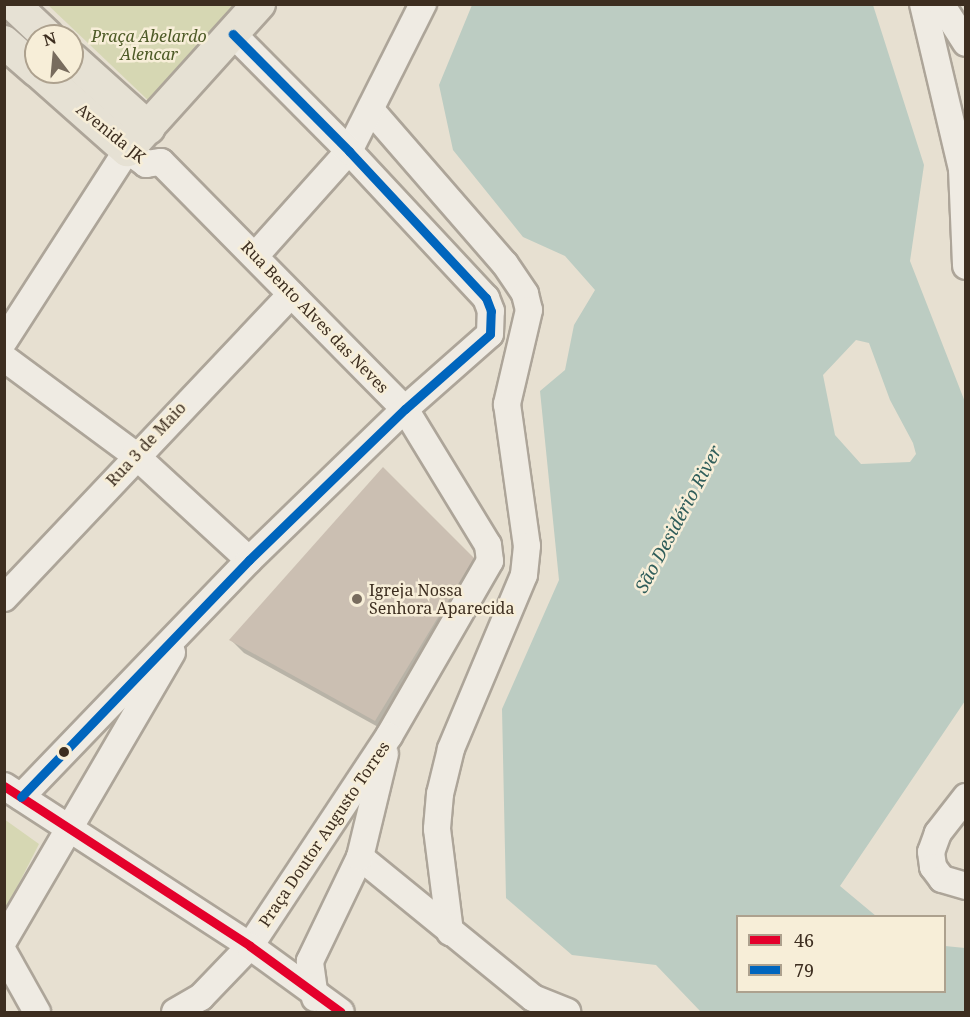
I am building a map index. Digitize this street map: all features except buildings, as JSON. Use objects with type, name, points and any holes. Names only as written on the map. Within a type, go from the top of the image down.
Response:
[{"type":"main road","points":[[13,4],[34,24]]},
{"type":"main road","points":[[138,139],[260,4]]},
{"type":"main road","name":"Avenida JK","points":[[4,42],[24,60]]},
{"type":"main road","name":"Avenida JK","points":[[84,74],[138,139]]},
{"type":"main road","name":"Avenida JK","points":[[56,84],[138,139]]},
{"type":"street","points":[[255,256],[349,151],[423,4]]},
{"type":"street","points":[[923,4],[962,169],[966,266]]},
{"type":"street","points":[[941,4],[966,43]]},
{"type":"street","points":[[233,34],[349,151],[486,298],[492,323],[483,344],[405,409],[13,792],[69,831],[250,946],[315,1001],[341,1012]]},
{"type":"street","points":[[371,110],[505,264],[525,294],[529,310],[507,404],[527,546],[524,575],[455,738],[440,794],[437,829],[450,932]]},
{"type":"street","points":[[4,340],[138,139]]},
{"type":"street","name":"Avenida JK","points":[[138,139],[146,164],[161,162]]},
{"type":"street","name":"Rua Bento Alves das Neves","points":[[161,162],[405,409],[488,545],[490,561],[389,736]]},
{"type":"street","name":"Rua 3 de Maio","points":[[4,598],[135,455],[291,294]]},
{"type":"street","points":[[4,358],[135,455],[249,560]]},
{"type":"street","points":[[4,940],[194,616]]},
{"type":"street","name":"Praça Doutor Augusto Torres","points":[[315,1001],[308,970],[309,961],[360,857],[389,736]]},
{"type":"street","name":"Praça Doutor Augusto Torres","points":[[175,1012],[201,997],[250,946],[389,736]]},
{"type":"street","points":[[966,797],[938,833],[931,852],[933,867],[942,879],[966,886]]},
{"type":"street","points":[[360,857],[450,932],[526,1005],[567,1012]]},
{"type":"street","points":[[4,953],[37,1012]]},
{"type":"green space","name":"Praça Abelardo Alencar","points":[[48,5],[246,5],[151,103],[84,39],[84,24],[68,24]]},
{"type":"green space","points":[[4,819],[39,844],[6,909],[4,908]]},
{"type":"water","name":"São Desidério River","points":[[472,5],[873,5],[924,165],[910,261],[965,402],[965,701],[840,886],[875,915],[736,915],[736,993],[946,993],[946,946],[965,948],[965,1012],[701,1012],[656,965],[572,955],[506,898],[502,709],[559,580],[540,391],[565,370],[574,325],[595,290],[565,256],[523,237],[453,150],[439,85]],"holes":[[[856,340],[869,343],[890,400],[913,443],[916,454],[910,462],[861,464],[835,435],[823,375]]]},
{"type":"transit line","name":"79","points":[[21,797],[249,560],[405,409],[490,334],[491,311],[486,298],[349,151],[233,34]]},
{"type":"transit line","name":"46","points":[[4,786],[250,946],[341,1012]]},
{"type":"place","name":"Igreja Nossa Senhora Aparecida","points":[[357,599]]}]
